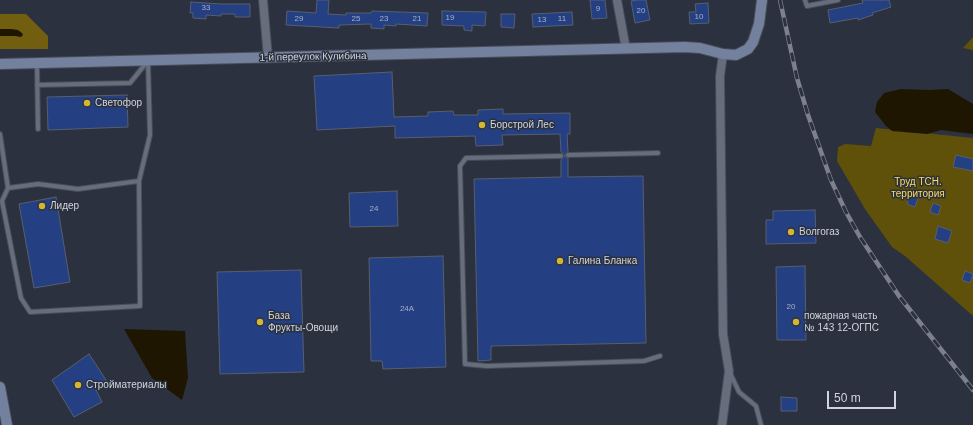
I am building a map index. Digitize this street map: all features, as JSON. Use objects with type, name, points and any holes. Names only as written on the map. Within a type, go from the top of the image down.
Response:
[{"type":"street","points":[[263,0],[268,58]]},
{"type":"street","points":[[617,0],[626,49]]},
{"type":"street","name":"1-й переулок Кулибина","points":[[0,64],[685,47],[700,48],[723,54],[736,55],[748,49],[753,42],[759,24],[762,0]]},
{"type":"street","points":[[722,425],[729,371],[723,334],[720,76],[723,54]]},
{"type":"street","points":[[0,386],[7,425]]},
{"type":"lane","points":[[805,0],[807,6],[838,0]]},
{"type":"lane","points":[[37,85],[130,83],[148,60]]},
{"type":"lane","points":[[0,134],[8,188],[2,201],[21,298],[30,312],[140,306],[139,181],[150,135],[148,60]]},
{"type":"lane","points":[[37,63],[38,130]]},
{"type":"lane","points":[[568,156],[658,153]]},
{"type":"lane","points":[[561,156],[466,158],[460,166],[466,364],[487,366],[629,362],[644,361],[660,356]]},
{"type":"lane","points":[[8,188],[38,184],[78,189],[139,181]]},
{"type":"lane","points":[[729,371],[738,392],[756,406],[761,425]]},
{"type":"green space","points":[[973,37],[973,50],[963,48]]},
{"type":"green space","name":"Труд ТСН. территория","points":[[876,128],[973,138],[973,316],[905,256],[892,247],[865,209],[837,161],[838,147],[845,144],[871,146]]},
{"type":"shaded area","points":[[0,14],[26,14],[48,36],[48,49],[0,49]]},
{"type":"shaded area","points":[[0,29],[18,30],[23,35],[21,37],[0,36]]},
{"type":"shaded area","points":[[901,89],[948,89],[973,104],[973,134],[941,130],[927,134],[892,131],[875,112],[877,102],[884,93]]},
{"type":"shaded area","points":[[124,329],[185,331],[188,378],[182,400],[152,378]]},
{"type":"building","points":[[317,0],[329,0],[328,14],[346,15],[346,13],[371,13],[372,11],[428,13],[427,26],[396,24],[396,26],[384,25],[384,29],[371,28],[371,24],[339,25],[339,28],[286,25],[287,11],[316,13]]},
{"type":"building","points":[[590,0],[605,0],[607,18],[592,19]]},
{"type":"building","points":[[646,0],[650,20],[635,23],[631,1]]},
{"type":"building","points":[[862,0],[889,0],[891,7],[872,13],[873,15],[858,20],[858,18],[830,23],[828,10],[863,3]]},
{"type":"building","points":[[191,2],[250,4],[250,17],[235,17],[235,14],[221,14],[221,16],[206,15],[206,19],[193,18],[193,13],[190,13]]},
{"type":"building","points":[[708,3],[709,23],[690,24],[689,12],[696,12],[695,4]]},
{"type":"building","points":[[442,11],[486,12],[485,26],[472,25],[472,31],[464,30],[464,26],[442,25]]},
{"type":"building","points":[[572,12],[573,25],[533,27],[532,14]]},
{"type":"building","points":[[501,14],[515,14],[514,28],[501,27]]},
{"type":"building","name":"Галина Бланка","points":[[392,72],[394,117],[428,116],[428,112],[453,111],[454,115],[478,115],[478,110],[503,109],[503,114],[570,113],[570,134],[567,134],[568,152],[565,155],[565,157],[568,158],[568,177],[643,176],[646,343],[491,346],[491,360],[478,361],[474,179],[561,177],[561,160],[564,154],[561,152],[560,134],[502,135],[503,145],[476,146],[475,136],[395,138],[395,126],[317,130],[314,76]]},
{"type":"building","points":[[127,95],[128,127],[48,130],[47,97]]},
{"type":"building","points":[[956,155],[973,159],[973,171],[953,167]]},
{"type":"building","points":[[397,191],[398,226],[350,227],[349,193]]},
{"type":"building","points":[[910,195],[918,198],[915,207],[907,204]]},
{"type":"building","points":[[56,197],[70,282],[34,288],[19,204]]},
{"type":"building","points":[[933,203],[941,206],[938,215],[930,212]]},
{"type":"building","name":"Волгогаз","points":[[815,210],[816,243],[766,244],[766,220],[773,220],[773,211]]},
{"type":"building","points":[[938,226],[952,231],[948,243],[935,239]]},
{"type":"building","points":[[443,256],[446,367],[383,369],[382,361],[371,361],[369,258]]},
{"type":"building","points":[[805,266],[806,340],[777,340],[776,267]]},
{"type":"building","name":"База Фрукты-Овощи","points":[[301,270],[304,372],[220,374],[217,272]]},
{"type":"building","points":[[965,271],[973,274],[970,283],[962,280]]},
{"type":"building","name":"Стройматериалы","points":[[89,354],[108,383],[95,388],[102,402],[74,417],[52,380]]},
{"type":"building","points":[[781,397],[797,398],[797,411],[781,411]]},
{"type":"railway","points":[[780,0],[797,78],[808,115],[831,180],[846,212],[860,237],[899,296],[973,390]]},
{"type":"place","name":"Светофор","points":[[87,103]]},
{"type":"place","name":"Борстрой Лес","points":[[482,125]]},
{"type":"place","name":"Лидер","points":[[42,206]]},
{"type":"place","name":"Волгогаз","points":[[791,232]]},
{"type":"place","name":"Галина Бланка","points":[[560,261]]},
{"type":"place","name":"База Фрукты-Овощи","points":[[260,322]]},
{"type":"place","name":"пожарная часть № 143 12-ОГПС","points":[[796,322]]},
{"type":"place","name":"Стройматериалы","points":[[78,385]]}]
